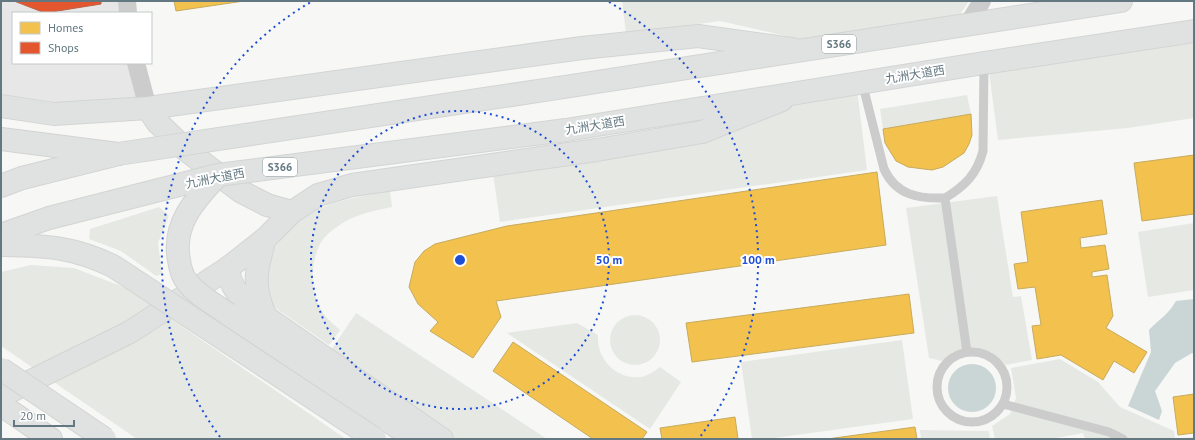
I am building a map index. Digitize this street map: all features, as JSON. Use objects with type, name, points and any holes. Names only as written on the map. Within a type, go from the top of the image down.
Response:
[{"type":"main road","name":"S366","points":[[118,154],[558,88],[1107,2]]},
{"type":"main road","name":"九洲大道西","points":[[1,235],[49,218],[218,175],[566,130],[862,82],[1194,32]]},
{"type":"main road","points":[[1,106],[54,114],[148,108],[574,49],[698,36],[799,50]]},
{"type":"main road","points":[[1,396],[130,332],[228,268],[265,239],[292,212],[318,195],[352,185],[597,150],[702,132],[802,92]]},
{"type":"main road","points":[[148,108],[157,122],[186,150],[240,191],[267,205],[292,212]]},
{"type":"main road","points":[[1,139],[118,154]]},
{"type":"main road","points":[[1,186],[22,178],[118,154]]},
{"type":"main road","points":[[218,175],[189,209],[178,233],[177,246],[181,270],[187,282],[199,294],[228,314],[415,439]]},
{"type":"main road","points":[[265,239],[258,264],[256,287],[258,299],[265,315]]},
{"type":"main road","points":[[1,245],[66,248],[91,255],[113,266],[375,439]]},
{"type":"main road","points":[[228,268],[229,277],[244,302],[265,315],[442,439]]},
{"type":"main road","points":[[1,369],[105,439]]},
{"type":"main road","points":[[1,405],[51,439]]},
{"type":"street","points":[[127,1],[128,12]]},
{"type":"street","points":[[968,24],[982,1]]},
{"type":"street","points":[[136,64],[148,108]]},
{"type":"lane","points":[[862,82],[888,179],[906,193],[924,199],[945,198],[961,189],[974,175],[979,165],[983,151],[984,63]]},
{"type":"lane","points":[[945,198],[967,352]]},
{"type":"lane","points":[[967,352],[978,352],[988,356],[998,363],[1004,372],[1007,383],[1007,394],[1003,404],[996,414],[986,420],[974,423],[962,422],[951,416],[943,408],[937,397],[936,385],[939,373],[946,363],[955,356],[967,352]]},
{"type":"lane","points":[[1003,404],[1109,432],[1123,439]]},
{"type":"shaded area","points":[[1,1],[127,1],[128,12],[12,12],[12,64],[135,64],[148,107],[1,105]]},
{"type":"shaded area","points":[[622,1],[969,1],[959,16],[799,39],[720,21],[626,34]]},
{"type":"shaded area","points":[[1194,43],[1194,118],[1128,128],[998,140],[989,72]]},
{"type":"shaded area","points":[[857,89],[867,170],[500,222],[493,173],[804,97]]},
{"type":"shaded area","points":[[967,95],[971,114],[883,129],[880,109]]},
{"type":"shaded area","points":[[390,191],[392,207],[364,214],[344,222],[332,230],[322,240],[316,253],[313,271],[314,291],[326,317],[340,330],[329,345],[274,307],[267,284],[267,269],[270,258],[283,236],[291,227],[311,213],[329,205],[346,200]]},
{"type":"shaded area","points":[[997,196],[1013,297],[1021,296],[1032,360],[1006,365],[991,354],[983,350],[975,349],[958,351],[942,361],[929,358],[906,208]]},
{"type":"shaded area","points":[[159,207],[169,216],[158,243],[162,274],[156,276],[121,251],[89,239],[90,229]]},
{"type":"shaded area","points":[[1194,223],[1194,290],[1148,297],[1138,232]]},
{"type":"shaded area","points":[[31,265],[74,268],[126,288],[346,439],[137,439],[1,346],[1,272]]},
{"type":"shaded area","points":[[1194,299],[1194,354],[1192,353],[1175,363],[1155,391],[1162,411],[1159,420],[1128,406],[1151,352],[1149,330],[1167,313],[1176,301]]},
{"type":"shaded area","points":[[356,313],[547,439],[443,439],[327,356]]},
{"type":"shaded area","points":[[630,315],[640,315],[653,322],[660,335],[660,345],[653,358],[640,365],[630,365],[621,361],[614,354],[610,345],[610,335],[614,326],[621,319]]},
{"type":"shaded area","points":[[577,323],[598,335],[600,352],[604,359],[609,366],[623,375],[632,377],[646,376],[660,367],[681,382],[650,429],[507,333]]},
{"type":"shaded area","points":[[902,340],[913,419],[767,439],[752,439],[741,362]]},
{"type":"shaded area","points":[[1060,359],[1098,382],[1120,407],[1174,431],[1175,439],[1085,439],[1083,433],[1051,439],[995,439],[992,426],[1010,414],[1016,398],[1011,368]]},
{"type":"shaded area","points":[[967,364],[977,364],[986,368],[992,374],[996,383],[996,393],[992,402],[986,408],[977,412],[967,412],[958,408],[952,402],[948,393],[948,383],[952,374],[958,368]]},
{"type":"shaded area","points":[[920,430],[989,431],[990,439],[921,439]]},
{"type":"shaded area","points":[[1194,437],[1194,439],[1175,439]]},
{"type":"building: Homes","points":[[174,1],[244,1],[176,11]]},
{"type":"building: Homes","points":[[971,114],[972,135],[969,144],[964,153],[943,167],[932,170],[908,167],[896,161],[885,143],[883,129]]},
{"type":"building: Homes","points":[[1194,155],[1194,214],[1142,221],[1134,163]]},
{"type":"building: Homes","points":[[877,172],[886,245],[496,301],[501,317],[473,358],[430,331],[438,322],[418,304],[409,287],[415,262],[424,251],[435,244],[507,226]]},
{"type":"building: Homes","points":[[1102,200],[1107,234],[1080,238],[1081,248],[1105,245],[1109,269],[1092,272],[1092,277],[1107,275],[1113,316],[1106,328],[1147,352],[1134,373],[1114,361],[1103,380],[1061,355],[1037,359],[1032,326],[1041,325],[1035,287],[1018,289],[1014,264],[1028,262],[1021,212]]},
{"type":"building: Homes","points":[[909,294],[914,333],[692,362],[686,323]]},
{"type":"building: Homes","points":[[513,342],[647,432],[642,439],[593,439],[493,371]]},
{"type":"building: Homes","points":[[1194,394],[1194,433],[1178,435],[1173,397]]},
{"type":"building: Homes","points":[[735,417],[738,439],[662,439],[660,428]]},
{"type":"building: Homes","points":[[915,427],[917,439],[827,439]]},
{"type":"building: Shops","points":[[14,1],[101,1],[101,4],[42,12]]}]
